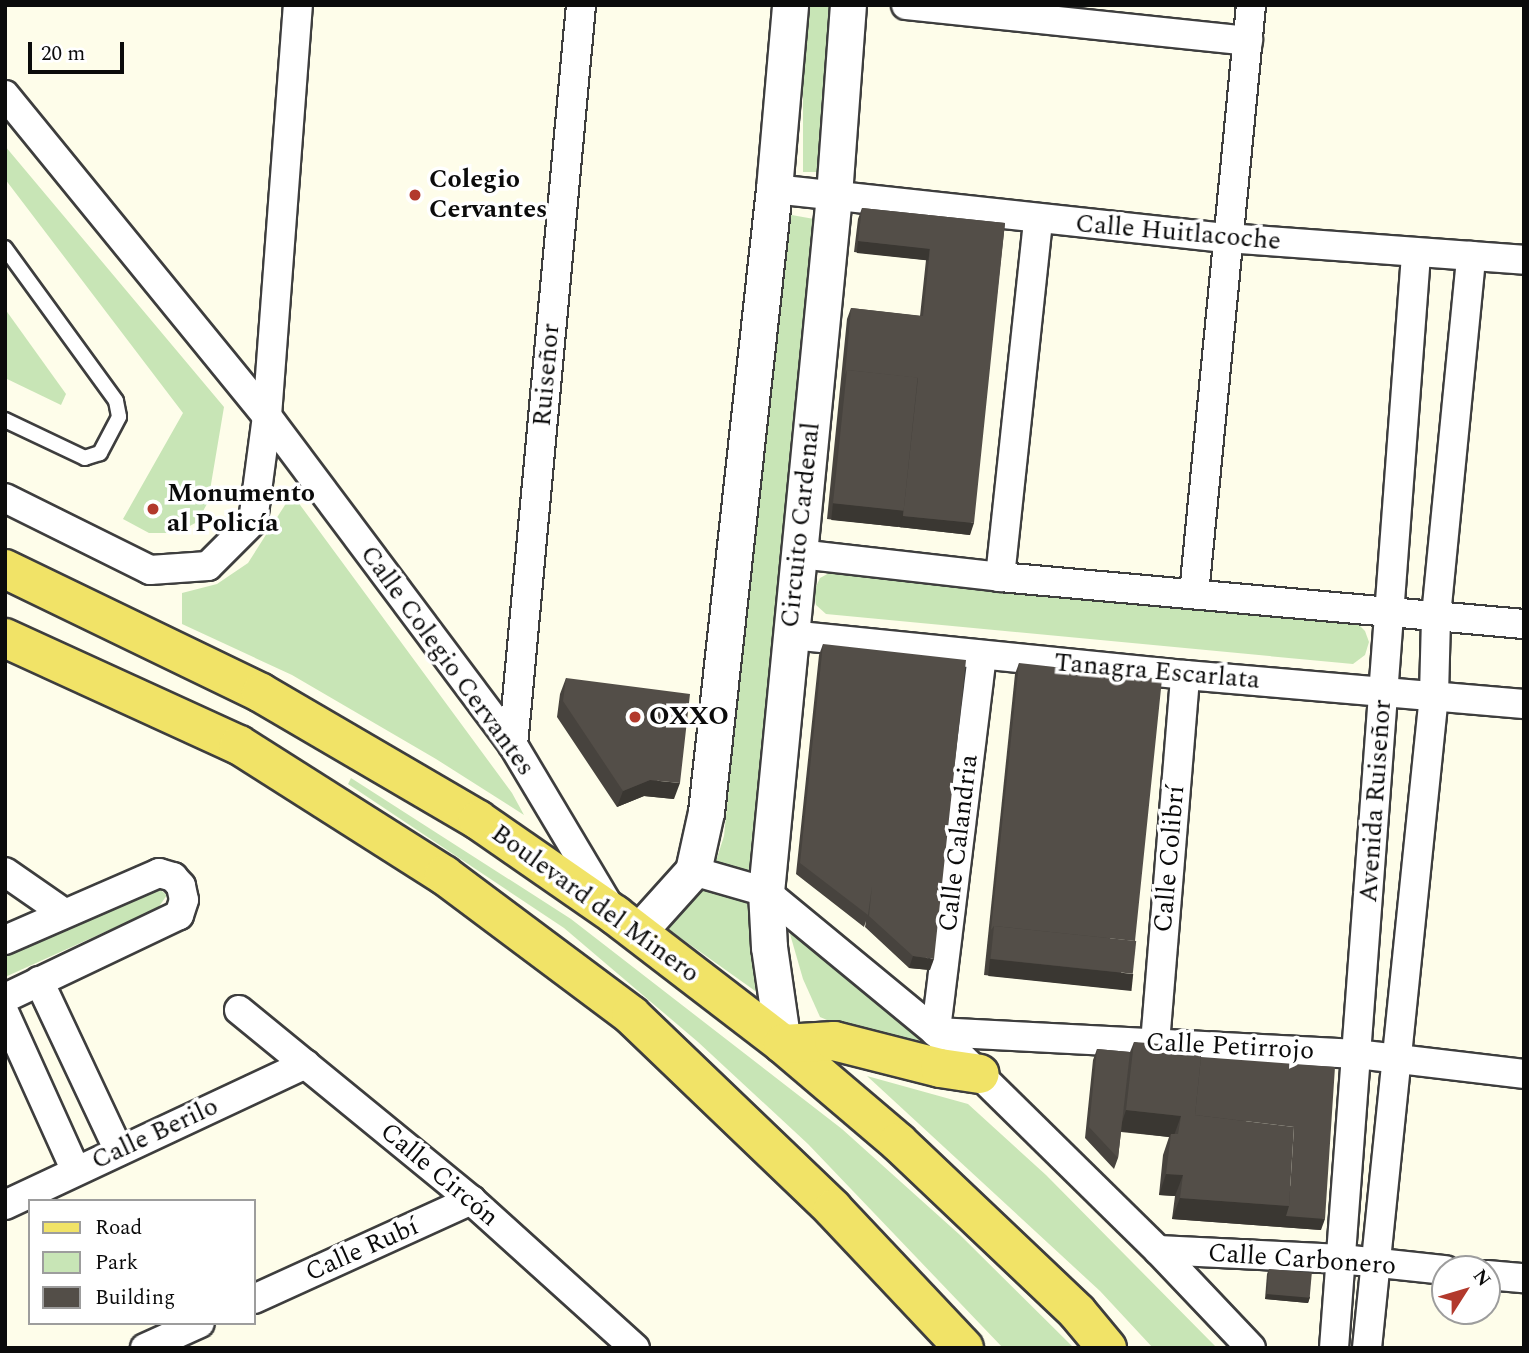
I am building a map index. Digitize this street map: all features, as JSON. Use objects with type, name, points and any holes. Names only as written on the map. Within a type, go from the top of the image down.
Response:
[{"type":"main road","name":"Boulevard del Minero","points":[[5,569],[261,693],[478,820],[626,924],[783,1044],[898,1142],[1077,1312],[1107,1348]]},
{"type":"main road","points":[[5,638],[239,745],[444,875],[631,1015],[833,1209],[964,1348]]},
{"type":"main road","points":[[783,1044],[834,1041],[940,1068],[980,1074]]},
{"type":"street","points":[[5,498],[150,570],[208,566],[253,521],[267,416],[298,5]]},
{"type":"street","name":"Ruiseñor","points":[[513,745],[581,5]]},
{"type":"street","points":[[626,924],[693,871],[706,812],[774,189],[790,5]]},
{"type":"street","name":"Circuito Cardenal","points":[[783,1044],[769,947],[766,892],[834,195],[848,5]]},
{"type":"street","points":[[906,5],[1055,14],[1248,41]]},
{"type":"street","points":[[1194,594],[1251,5]]},
{"type":"street","name":"Calle Colegio Cervantes","points":[[5,95],[267,416],[513,745],[626,924]]},
{"type":"street","name":"Calle Huitlacoche","points":[[774,189],[1227,238],[1524,260]]},
{"type":"street","points":[[1000,577],[1038,219]]},
{"type":"street","name":"Avenida Ruiseñor","points":[[1334,1348],[1416,254]]},
{"type":"street","name":"Avenida Ruiseñor","points":[[1367,1348],[1434,695],[1436,616],[1471,256]]},
{"type":"street","points":[[799,554],[1000,577],[1524,624]]},
{"type":"street","name":"Tanagra Escarlata","points":[[790,635],[1185,675],[1524,704]]},
{"type":"street","name":"Calle Calandria","points":[[936,1031],[982,655]]},
{"type":"street","name":"Calle Colibrí","points":[[1155,1043],[1185,675]]},
{"type":"street","points":[[693,871],[766,892],[936,1031],[1158,1250],[1251,1348]]},
{"type":"street","points":[[5,872],[64,914]]},
{"type":"street","points":[[5,940],[159,873],[173,877],[181,886],[184,900],[179,915],[5,998]]},
{"type":"street","points":[[39,981],[119,1151]]},
{"type":"street","name":"Calle Circón","points":[[239,1010],[471,1200],[635,1348]]},
{"type":"street","points":[[5,1014],[76,1171]]},
{"type":"street","name":"Calle Petirrojo","points":[[936,1031],[1357,1054],[1524,1074]]},
{"type":"street","name":"Calle Berilo","points":[[5,1205],[306,1064]]},
{"type":"street","name":"Calle Rubí","points":[[256,1298],[471,1200]]},
{"type":"street","name":"Calle Carbonero","points":[[1158,1250],[1342,1259],[1431,1269]]},
{"type":"street","points":[[1501,1276],[1524,1278]]},
{"type":"street","points":[[145,1348],[196,1325]]},
{"type":"lane","points":[[5,248],[116,401],[119,417],[100,453],[85,458],[5,420]]},
{"type":"green space","points":[[803,5],[832,5],[832,172],[803,172]]},
{"type":"green space","points":[[5,146],[224,407],[208,502],[197,522],[177,533],[149,533],[123,519],[183,413],[5,179]]},
{"type":"green space","points":[[786,214],[814,219],[750,866],[749,929],[765,998],[640,909],[700,879],[717,858],[724,836]]},
{"type":"green space","points":[[5,309],[66,394],[61,405],[5,378]]},
{"type":"green space","points":[[292,494],[512,793],[524,815],[436,759],[292,675],[182,624],[182,593],[217,584],[248,563]]},
{"type":"green space","points":[[831,572],[1355,621],[1365,631],[1369,642],[1365,655],[1353,664],[826,614],[816,605],[814,591],[820,578]]},
{"type":"green space","points":[[351,778],[571,919],[842,1129],[960,1235],[1074,1348],[1003,1348],[808,1144],[698,1042],[564,928],[348,784]]},
{"type":"green space","points":[[159,889],[167,895],[158,908],[5,977],[5,957],[149,890]]},
{"type":"green space","points":[[790,934],[797,935],[841,969],[931,1048],[864,1036],[820,1017],[803,979]]},
{"type":"green space","points":[[867,1076],[968,1104],[1046,1175],[1217,1348],[1153,1348],[1100,1291]]},
{"type":"building","points":[[862,208],[1005,223],[974,523],[903,516],[918,378],[847,370],[845,375],[851,308],[923,316],[930,249],[858,241]]},
{"type":"building","points":[[847,370],[918,377],[904,511],[833,503]]},
{"type":"building","points":[[823,644],[966,660],[934,959],[913,956],[869,916],[872,886],[868,915],[800,863]]},
{"type":"building","points":[[1019,663],[1162,679],[1135,941],[994,926],[991,930]]},
{"type":"building","points":[[566,678],[690,694],[680,783],[650,780],[623,791],[563,701]]},
{"type":"building","points":[[994,926],[1136,941],[1133,974],[991,959]]},
{"type":"building","points":[[1134,1042],[1202,1047],[1195,1115],[1294,1127],[1289,1206],[1180,1198],[1183,1175],[1166,1174],[1171,1134],[1178,1134],[1181,1116],[1126,1110]]},
{"type":"building","points":[[1097,1049],[1130,1052],[1118,1158],[1089,1127]]},
{"type":"building","points":[[1201,1057],[1335,1067],[1325,1219],[1286,1216],[1294,1127],[1195,1115]]},
{"type":"building","points":[[1269,1269],[1312,1273],[1310,1298],[1267,1294]]},
{"type":"place","name":"Colegio Cervantes","points":[[415,195]]},
{"type":"place","name":"Monumento al Policía","points":[[153,509]]},
{"type":"place","name":"OXXO","points":[[635,717]]}]
